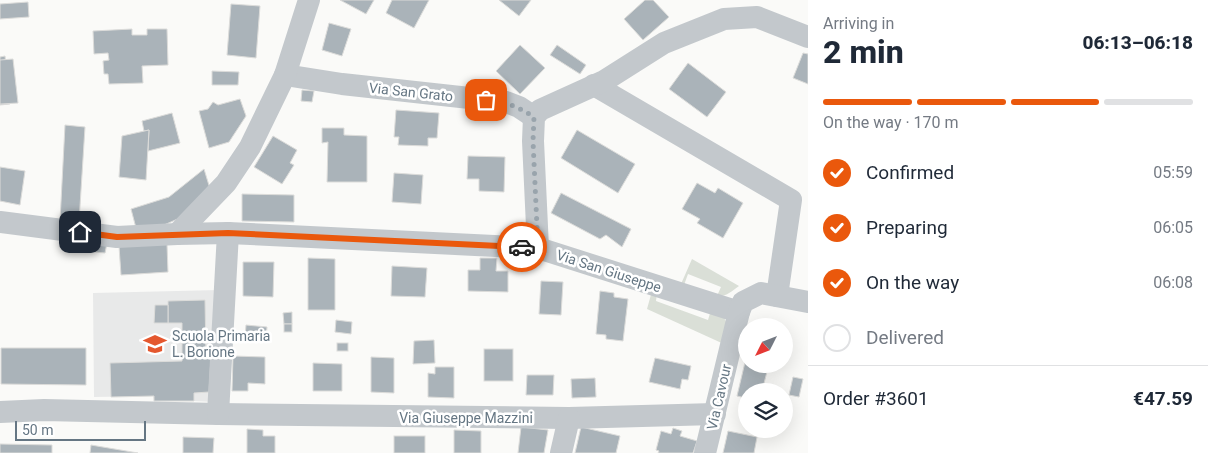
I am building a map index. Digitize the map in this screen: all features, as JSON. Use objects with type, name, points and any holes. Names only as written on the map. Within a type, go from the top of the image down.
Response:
[{"type":"street","points":[[177,234],[226,183],[250,147],[285,75],[308,0]]},
{"type":"street","points":[[538,248],[533,141],[534,117],[540,110],[604,81],[664,43],[724,19],[757,17],[808,37]]},
{"type":"street","name":"Via San Grato","points":[[285,75],[342,84],[506,102],[520,107],[534,117]]},
{"type":"street","points":[[594,85],[791,200],[777,296]]},
{"type":"street","name":"Via San Giuseppe","points":[[0,222],[117,237],[228,233],[538,248],[739,312]]},
{"type":"street","points":[[218,414],[228,233]]},
{"type":"street","points":[[739,312],[743,302],[761,293],[808,302]]},
{"type":"street","name":"Via Cavour","points":[[706,453],[739,312]]},
{"type":"street","name":"Via Giuseppe Mazzini","points":[[0,412],[44,410],[569,418],[715,414]]},
{"type":"street","points":[[561,453],[569,418]]},
{"type":"shaded area","points":[[692,259],[739,286],[726,295],[717,296],[721,287],[688,274],[684,285],[681,284]]},
{"type":"shaded area","name":"Scuola Primaria L. Borione","points":[[219,290],[214,402],[154,401],[153,396],[94,397],[93,293]]},
{"type":"shaded area","points":[[652,291],[657,293],[656,301],[708,320],[711,310],[718,313],[727,324],[726,345],[647,309]]},
{"type":"building","points":[[340,0],[374,0],[366,14]]},
{"type":"building","points":[[392,0],[429,0],[414,28],[386,13]]},
{"type":"building","points":[[499,0],[531,0],[519,16]]},
{"type":"building","points":[[645,0],[653,0],[669,17],[643,40],[624,19]]},
{"type":"building","points":[[28,2],[29,17],[0,19],[0,4]]},
{"type":"building","points":[[231,4],[260,6],[256,58],[227,55]]},
{"type":"building","points":[[329,23],[351,29],[342,56],[322,50]]},
{"type":"building","points":[[132,29],[132,35],[147,35],[147,29],[167,29],[168,65],[142,66],[143,83],[109,84],[108,74],[104,74],[103,61],[109,60],[108,53],[94,54],[93,31]]},
{"type":"building","points":[[520,45],[545,68],[520,94],[496,71]]},
{"type":"building","points":[[557,45],[586,65],[580,74],[550,55]]},
{"type":"building","points":[[803,53],[808,54],[808,84],[793,78]]},
{"type":"building","points":[[5,56],[10,104],[0,105],[0,57]]},
{"type":"building","points":[[13,59],[18,103],[0,104],[0,60]]},
{"type":"building","points":[[688,63],[726,92],[707,117],[669,89]]},
{"type":"building","points":[[212,71],[239,72],[238,85],[212,85]]},
{"type":"building","points":[[302,90],[314,91],[312,102],[301,101]]},
{"type":"building","points":[[240,99],[246,116],[229,142],[209,148],[199,111],[208,109],[213,102],[218,105]]},
{"type":"building","points":[[396,110],[439,113],[437,138],[428,138],[428,146],[398,145],[399,137],[394,137]]},
{"type":"building","points":[[172,113],[180,143],[148,151],[149,130],[144,131],[142,121]]},
{"type":"building","points":[[65,125],[85,127],[79,222],[60,221]]},
{"type":"building","points":[[322,128],[344,128],[344,135],[367,136],[367,182],[327,182],[328,142],[322,143]]},
{"type":"building","points":[[149,130],[146,180],[119,177],[122,136]]},
{"type":"building","points":[[577,130],[635,164],[618,193],[561,158]]},
{"type":"building","points":[[273,136],[297,150],[290,163],[294,165],[282,184],[254,167]]},
{"type":"building","points":[[468,156],[505,157],[504,192],[479,191],[479,179],[467,179]]},
{"type":"building","points":[[0,167],[25,171],[20,205],[0,201]]},
{"type":"building","points":[[204,169],[211,192],[182,217],[155,229],[136,228],[131,209],[169,197]]},
{"type":"building","points":[[394,173],[423,175],[421,204],[392,202]]},
{"type":"building","points":[[697,183],[715,193],[718,188],[743,203],[723,238],[697,223],[700,219],[682,209]]},
{"type":"building","points":[[561,193],[631,229],[622,247],[606,235],[600,239],[551,213]]},
{"type":"building","points":[[242,194],[294,195],[294,222],[242,221]]},
{"type":"building","points":[[96,242],[107,243],[105,253],[95,252]]},
{"type":"building","points":[[167,244],[168,272],[121,275],[119,246]]},
{"type":"building","points":[[308,258],[335,259],[335,310],[308,310]]},
{"type":"building","points":[[480,258],[497,258],[496,271],[508,271],[508,292],[468,291],[468,270],[480,270]]},
{"type":"building","points":[[243,262],[274,262],[273,297],[243,296]]},
{"type":"building","points":[[392,266],[427,268],[425,297],[391,296]]},
{"type":"building","points":[[541,281],[563,282],[561,315],[539,314]]},
{"type":"building","points":[[600,291],[614,293],[614,297],[628,299],[623,341],[606,339],[606,335],[596,334]]},
{"type":"building","points":[[205,300],[206,357],[211,357],[209,392],[194,393],[194,401],[154,401],[154,396],[111,397],[110,363],[182,361],[182,323],[168,323],[168,301]]},
{"type":"building","points":[[155,305],[168,305],[168,323],[154,323]]},
{"type":"building","points":[[292,312],[292,324],[284,324],[283,313]]},
{"type":"building","points":[[336,320],[352,322],[351,334],[335,332]]},
{"type":"building","points":[[284,324],[292,324],[292,332],[284,332]]},
{"type":"building","points":[[246,325],[267,327],[266,339],[245,337]]},
{"type":"building","points":[[434,340],[435,363],[413,364],[414,341]]},
{"type":"building","points":[[337,343],[348,343],[348,351],[337,351]]},
{"type":"building","points":[[1,348],[86,348],[86,385],[1,384]]},
{"type":"building","points":[[484,349],[513,349],[513,381],[484,381]]},
{"type":"building","points":[[233,356],[265,357],[265,384],[248,383],[248,391],[232,391]]},
{"type":"building","points":[[371,357],[394,358],[394,393],[371,392]]},
{"type":"building","points":[[655,358],[691,366],[688,380],[682,379],[680,389],[649,382]]},
{"type":"building","points":[[313,363],[342,364],[342,391],[313,391]]},
{"type":"building","points":[[435,367],[454,367],[454,398],[428,397],[428,373],[435,374]]},
{"type":"building","points":[[742,373],[767,373],[764,383],[740,383]]},
{"type":"building","points":[[527,375],[554,375],[553,395],[526,395]]},
{"type":"building","points":[[793,377],[803,379],[799,397],[793,396]]},
{"type":"building","points":[[595,378],[596,397],[572,398],[571,379]]},
{"type":"building","points":[[521,427],[548,430],[544,453],[518,453]]},
{"type":"building","points":[[581,427],[620,436],[616,453],[575,453]]},
{"type":"building","points":[[673,428],[682,431],[680,436],[697,441],[693,453],[658,453],[659,451],[656,450],[661,431],[671,434]]},
{"type":"building","points":[[247,429],[263,430],[263,436],[275,436],[275,453],[247,453]]},
{"type":"building","points":[[454,430],[481,431],[481,453],[454,453]]},
{"type":"building","points":[[728,431],[738,433],[738,438],[757,438],[754,453],[723,453]]},
{"type":"building","points":[[394,436],[425,436],[425,453],[394,453]]},
{"type":"building","points":[[183,437],[214,438],[213,453],[183,453]]},
{"type":"building","points":[[0,444],[52,445],[52,453],[0,453]]},
{"type":"building","points":[[91,445],[138,453],[90,453]]},
{"type":"way so far","points":[[486,100],[506,102],[520,107],[534,117],[533,141],[538,248],[522,247]]},
{"type":"place","name":"Scuola Primaria L. Borione","points":[[155,344]]},
{"type":"route","points":[[80,232],[117,237],[228,233],[522,247]]}]
